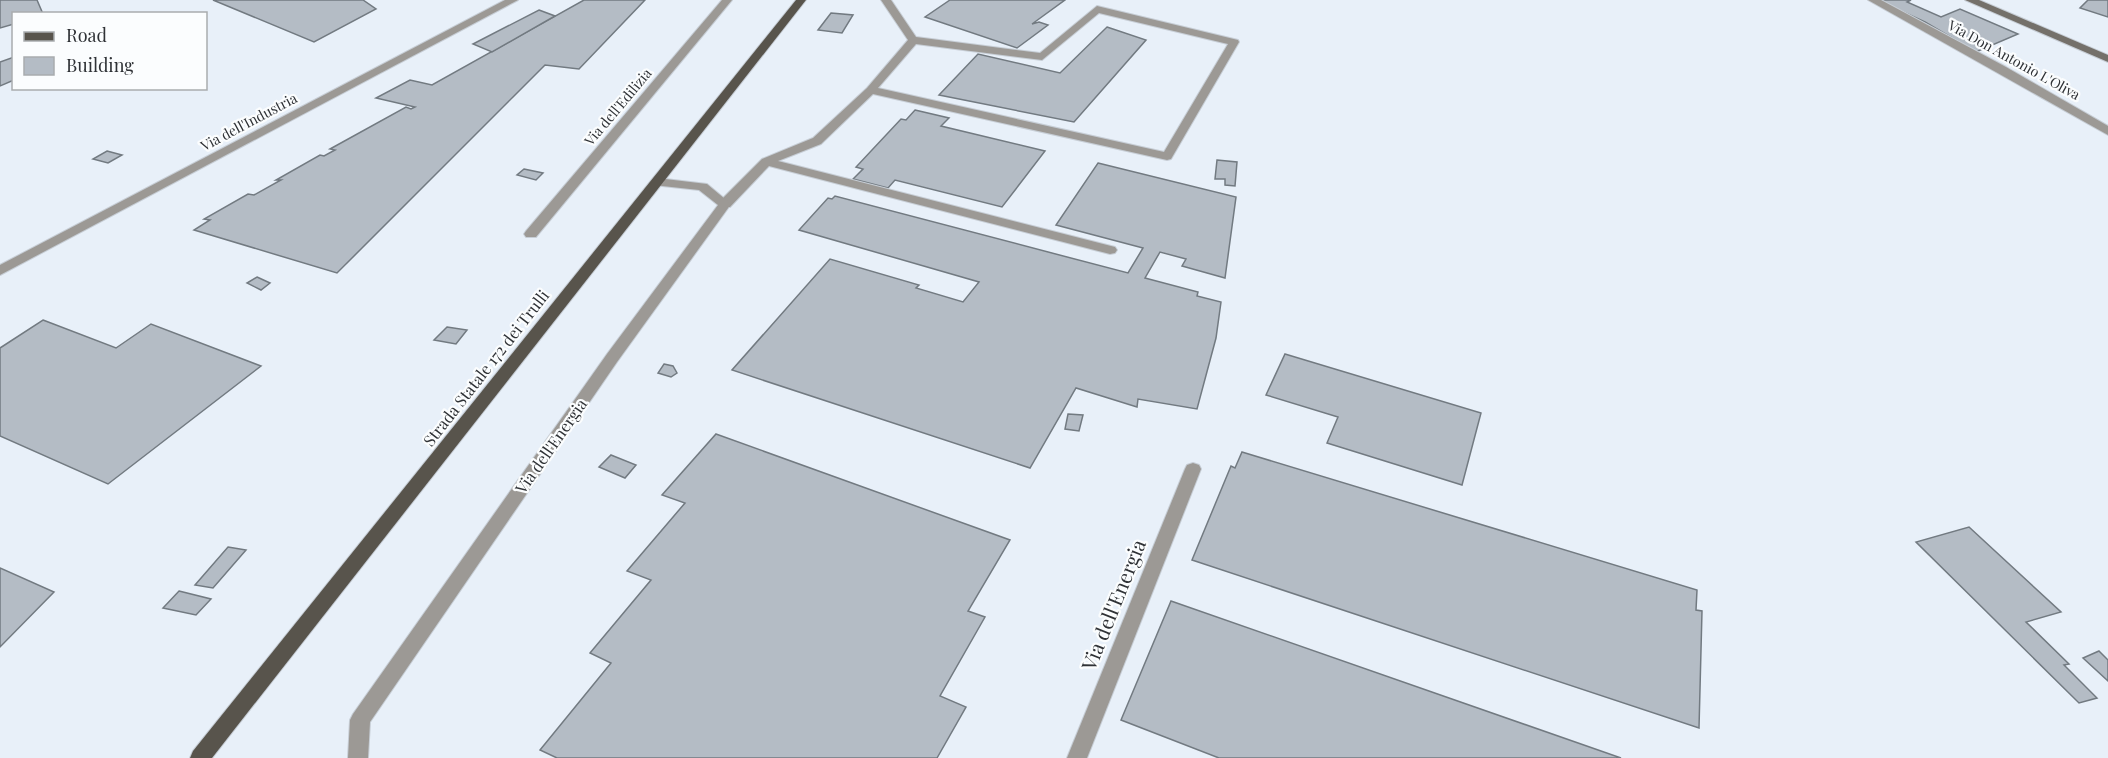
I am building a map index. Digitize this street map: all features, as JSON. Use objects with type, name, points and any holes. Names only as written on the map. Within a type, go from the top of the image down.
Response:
[{"type":"main road","name":"Strada Statale 172 dei Trulli","points":[[200,758],[801,0]]},
{"type":"street","name":"Via dell'Industria","points":[[0,271],[513,0]]},
{"type":"street","name":"Via dell'Edilizia","points":[[531,234],[727,0]]},
{"type":"street","points":[[871,90],[1167,156],[1234,42],[1097,9],[1042,57],[913,40],[886,0]]},
{"type":"street","name":"Via Don Antonio L'Oliva","points":[[1873,0],[2002,69],[2108,131]]},
{"type":"street","points":[[1970,0],[2108,59]]},
{"type":"street","points":[[766,162],[817,141],[871,90],[913,40]]},
{"type":"street","points":[[766,162],[1110,250]]},
{"type":"street","name":"Via dell'Energia","points":[[358,758],[360,720],[606,367],[725,204],[766,162]]},
{"type":"street","points":[[657,182],[703,187],[725,204]]},
{"type":"street","name":"Via dell'Energia","points":[[1077,758],[1193,469]]},
{"type":"building","points":[[0,0],[37,0],[42,12],[12,12],[12,25],[0,28]]},
{"type":"building","points":[[213,0],[363,0],[376,9],[314,42]]},
{"type":"building","points":[[584,0],[645,0],[579,69],[545,65],[337,273],[194,230],[210,220],[204,219],[248,194],[254,195],[281,180],[276,180],[320,155],[324,156],[335,150],[330,149],[406,107],[411,109],[415,107],[376,98],[410,80],[432,85]]},
{"type":"building","points":[[950,0],[1065,0],[1032,24],[1039,22],[1048,25],[1017,48],[925,17]]},
{"type":"building","points":[[1877,0],[1911,0],[1907,2],[1941,17],[1960,9],[2018,34],[1976,52],[1925,22]]},
{"type":"building","points":[[2088,0],[2108,0],[2108,17],[2080,8]]},
{"type":"building","points":[[539,10],[555,16],[492,52],[473,44]]},
{"type":"building","points":[[831,13],[853,15],[842,33],[818,30]]},
{"type":"building","points":[[1107,27],[1146,40],[1074,122],[939,95],[978,54],[1060,73]]},
{"type":"building","points":[[12,58],[12,81],[0,86],[0,62]]},
{"type":"building","points":[[915,110],[949,118],[941,126],[1045,151],[1002,207],[895,180],[888,188],[853,179],[863,169],[856,167],[901,119],[906,120]]},
{"type":"building","points":[[107,151],[122,155],[108,163],[93,159]]},
{"type":"building","points":[[1217,160],[1237,162],[1235,186],[1225,185],[1225,179],[1215,179]]},
{"type":"building","points":[[1098,163],[1236,197],[1225,278],[1182,266],[1186,259],[1160,252],[1145,278],[1198,292],[1197,296],[1221,302],[1216,338],[1197,409],[1138,399],[1137,407],[1076,388],[1030,468],[732,370],[830,259],[919,285],[916,288],[963,302],[979,282],[799,230],[828,198],[832,199],[835,196],[1128,273],[1143,248],[1056,225]]},
{"type":"building","points":[[524,169],[543,173],[536,180],[517,175]]},
{"type":"building","points":[[257,277],[270,283],[261,290],[247,283]]},
{"type":"building","points":[[43,320],[116,348],[151,324],[261,366],[108,484],[0,436],[0,348]]},
{"type":"building","points":[[447,327],[467,330],[456,344],[434,340]]},
{"type":"building","points":[[1285,354],[1481,413],[1462,485],[1327,443],[1338,417],[1266,395]]},
{"type":"building","points":[[664,364],[673,366],[677,373],[671,377],[658,373]]},
{"type":"building","points":[[1068,414],[1083,415],[1079,431],[1065,429]]},
{"type":"building","points":[[716,434],[1010,540],[968,611],[985,617],[940,696],[966,707],[937,758],[557,758],[540,750],[611,663],[590,653],[651,580],[627,571],[685,503],[662,495]]},
{"type":"building","points":[[1242,452],[1697,590],[1696,610],[1702,611],[1699,728],[1192,560],[1231,466],[1235,468]]},
{"type":"building","points":[[611,455],[636,465],[625,478],[599,467]]},
{"type":"building","points":[[1969,527],[2061,612],[2026,622],[2069,664],[2064,665],[2097,698],[2079,703],[1916,542]]},
{"type":"building","points":[[228,547],[246,550],[213,588],[195,585]]},
{"type":"building","points":[[0,568],[54,592],[0,647]]},
{"type":"building","points":[[179,591],[211,599],[196,615],[163,608]]},
{"type":"building","points":[[1171,601],[1621,758],[1219,758],[1121,720]]},
{"type":"building","points":[[2099,651],[2108,660],[2108,681],[2083,658]]}]
